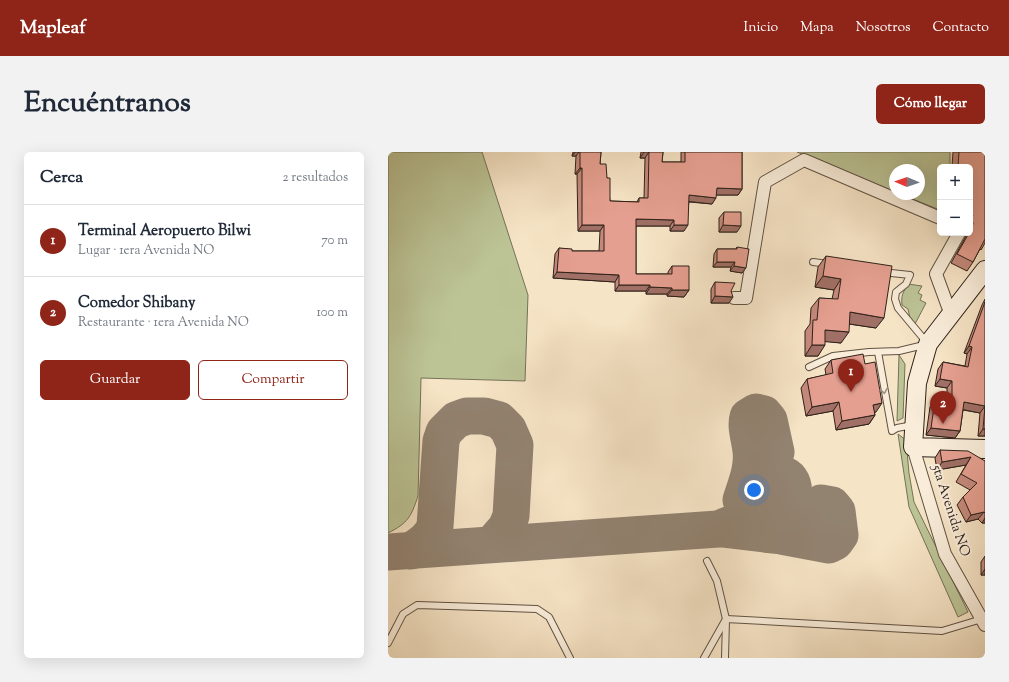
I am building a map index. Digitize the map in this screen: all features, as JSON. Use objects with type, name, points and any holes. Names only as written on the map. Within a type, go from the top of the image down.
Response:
[{"type":"street","points":[[734,298],[746,298],[765,182],[804,160],[937,217]]},
{"type":"street","points":[[951,315],[936,274],[957,236]]},
{"type":"street","points":[[985,270],[928,344],[917,384],[913,448],[985,449]]},
{"type":"street","name":"5ta Avenida NO","points":[[913,448],[945,554],[983,622]]},
{"type":"lane","points":[[814,262],[836,265]]},
{"type":"lane","points":[[809,366],[832,356],[869,352],[899,351],[928,344],[898,308],[895,299],[896,292],[906,284],[910,275],[873,270]]},
{"type":"lane","points":[[878,352],[892,431],[898,428],[914,425]]},
{"type":"lane","points":[[707,560],[717,581],[726,619],[725,658]]},
{"type":"lane","points":[[388,643],[402,614],[418,605],[537,609],[549,617],[570,658]]},
{"type":"lane","points":[[726,619],[942,631],[983,622]]},
{"type":"lane","points":[[704,658],[726,619]]},
{"type":"green space","points":[[388,152],[482,152],[528,295],[525,381],[421,378],[418,496],[408,519],[388,533]]},
{"type":"green space","points":[[797,152],[950,152],[950,164],[937,164],[937,209],[915,200],[925,200],[925,164],[889,164],[889,190]]},
{"type":"green space","points":[[908,284],[922,286],[918,293],[922,295],[920,300],[926,303],[915,324],[910,318],[908,309],[902,305],[903,294]]},
{"type":"green space","points":[[899,355],[905,364],[903,418],[897,421]]},
{"type":"green space","points":[[898,434],[906,440],[909,473],[914,502],[968,612],[958,617],[909,507]]},
{"type":"building","points":[[580,152],[601,152],[600,164],[606,164],[607,178],[610,178],[610,201],[639,202],[639,198],[648,198],[649,152],[663,152],[662,162],[685,162],[685,152],[742,152],[742,189],[717,188],[716,198],[689,195],[688,225],[674,225],[674,220],[636,219],[636,274],[672,274],[672,266],[689,266],[689,290],[672,290],[672,288],[650,287],[650,285],[619,285],[619,275],[557,272],[559,248],[572,249],[572,251],[604,251],[604,225],[582,225],[582,168],[580,168]]},
{"type":"building","points":[[959,152],[985,152],[985,239],[973,262],[957,254],[967,236],[973,236],[973,164],[958,164]]},
{"type":"building","points":[[724,212],[741,212],[741,226],[723,225]]},
{"type":"building","points":[[737,247],[749,249],[746,268],[734,266],[735,262],[717,262],[717,249],[737,249]]},
{"type":"building","points":[[826,256],[892,266],[884,318],[850,312],[849,332],[825,330],[825,345],[812,345],[813,320],[817,320],[819,298],[838,299],[841,279],[823,276]]},
{"type":"building","points":[[715,282],[735,283],[731,291],[733,297],[715,296]]},
{"type":"building","points":[[985,302],[985,406],[964,402],[960,431],[931,428],[935,400],[952,402],[952,381],[940,379],[943,362],[968,367],[972,347],[969,346]]},
{"type":"building","points":[[863,354],[865,364],[875,362],[882,403],[873,405],[875,415],[842,421],[839,402],[812,407],[807,379],[833,373],[831,360]]},
{"type":"building","points":[[985,406],[985,429],[983,429]]},
{"type":"building","points":[[940,450],[968,451],[985,461],[985,513],[971,515],[963,497],[977,483],[961,474],[971,457],[942,462]]},
{"type":"taxiway","points":[[741,500],[749,476],[751,464],[751,451],[747,421],[748,417],[756,412],[764,414],[769,420],[776,452],[748,491]]},
{"type":"taxiway","points":[[411,551],[428,537],[435,526],[441,441],[444,432],[456,420],[467,416],[484,416],[499,420],[508,429],[515,445],[511,516],[506,528],[492,544]]},
{"type":"taxiway","points":[[388,552],[718,529],[756,513],[765,509],[774,505],[793,496],[793,487],[790,479],[784,475],[775,476],[770,493],[756,514]]},
{"type":"taxiway","points":[[722,529],[781,536],[829,545],[835,542],[840,535],[837,511],[832,505],[821,503],[781,536]]},
{"type":"place","name":"Terminal Aeropuerto Bilwi","points":[[851,392]]},
{"type":"place","name":"Comedor Shibany","points":[[943,424]]}]
